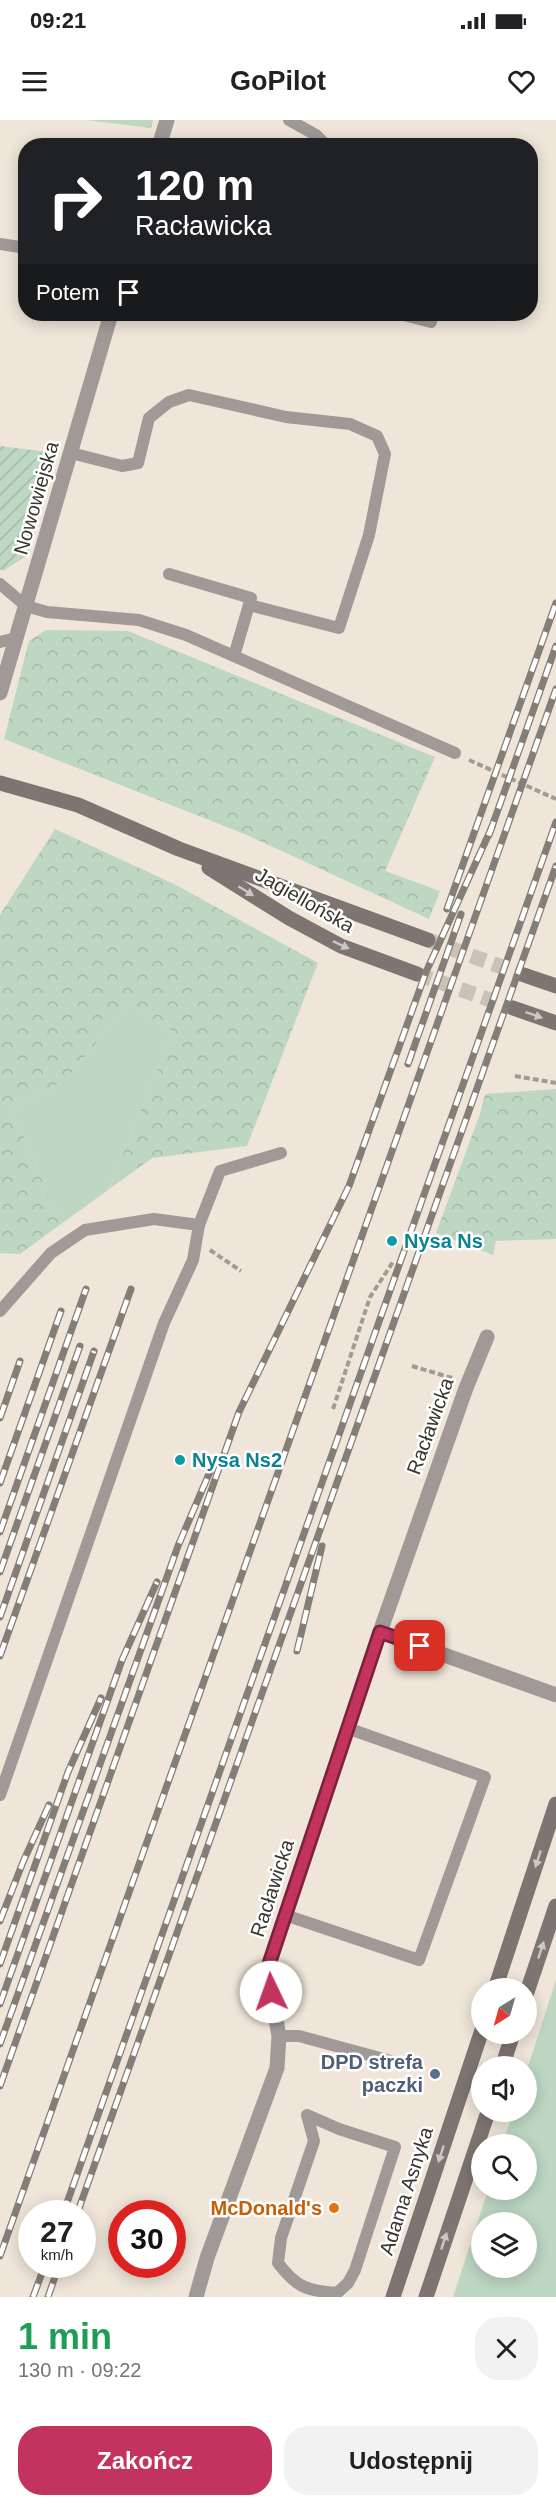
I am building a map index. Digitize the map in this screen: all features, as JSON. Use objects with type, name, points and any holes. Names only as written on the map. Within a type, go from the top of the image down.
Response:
[{"type":"street","points":[[161,138],[167,120]]},
{"type":"street","name":"Nowowiejska","points":[[0,693],[109,321]]},
{"type":"street","name":"Jagiellońska","points":[[0,783],[78,805],[179,849],[283,889],[428,940]]},
{"type":"street","name":"Jagiellońska","points":[[179,849],[289,918],[341,946],[417,974]]},
{"type":"street","points":[[524,975],[556,986]]},
{"type":"street","points":[[513,1008],[556,1023]]},
{"type":"street","name":"Racławicka","points":[[196,2297],[207,2258],[277,2068],[279,2036],[267,1970],[380,1632],[467,1383],[487,1337]]},
{"type":"street","points":[[380,1632],[556,1695]]},
{"type":"street","points":[[499,1978],[556,1804]]},
{"type":"street","points":[[532,1978],[556,1906]]},
{"type":"street","name":"Adama Asnyka","points":[[393,2297],[478,2044]]},
{"type":"street","points":[[426,2297],[485,2122]]},
{"type":"lane","points":[[289,120],[319,138]]},
{"type":"lane","points":[[0,244],[18,247]]},
{"type":"lane","points":[[71,453],[122,466],[138,463],[149,418],[169,402],[189,395],[286,417],[350,424],[377,436],[385,454],[383,466],[369,535],[339,628],[249,605]]},
{"type":"lane","points":[[168,574],[251,598],[234,656]]},
{"type":"lane","points":[[0,584],[26,606],[47,612],[139,620],[186,635],[455,753]]},
{"type":"lane","points":[[0,642],[16,638]]},
{"type":"lane","points":[[0,1795],[164,1323],[193,1260],[199,1225],[220,1172],[281,1153]]},
{"type":"lane","points":[[0,1311],[51,1253],[85,1230],[154,1219],[199,1225]]},
{"type":"lane","points":[[285,1915],[419,1960],[485,1777],[347,1728]]},
{"type":"lane","points":[[279,2036],[299,2036],[391,2061]]},
{"type":"lane","points":[[307,2115],[339,2129],[395,2148],[355,2270],[348,2283],[337,2293],[314,2291],[292,2281],[278,2264],[281,2238],[314,2141],[307,2115]]},
{"type":"path","points":[[455,753],[556,798]]},
{"type":"path","points":[[515,1076],[556,1083]]},
{"type":"path","points":[[199,1225],[200,1244],[241,1271]]},
{"type":"path","points":[[333,1409],[370,1297],[393,1262]]},
{"type":"path","points":[[412,1366],[467,1383]]},
{"type":"green space","points":[[86,120],[153,120],[151,128]]},
{"type":"green space","points":[[0,446],[56,453],[28,555],[3,571],[0,569]]},
{"type":"green space","points":[[46,630],[128,631],[435,757],[385,871],[440,891],[429,919],[247,835],[4,739],[29,641]]},
{"type":"green space","points":[[55,829],[174,884],[318,963],[247,1146],[152,1158],[108,1190],[173,1032],[128,1004],[65,1081],[12,1108],[61,1224],[20,1254],[0,1253],[0,915]]},
{"type":"green space","points":[[128,1004],[173,1032],[108,1190],[61,1224],[12,1108],[65,1081]]},
{"type":"green space","points":[[556,1089],[556,1239],[496,1241],[493,1255],[436,1233],[480,1114],[485,1094]]},
{"type":"green space","points":[[556,1980],[556,2297],[453,2297],[471,2242],[471,2278],[537,2278],[537,2212],[481,2212],[485,2200],[537,2200],[537,2134],[506,2134],[510,2122],[537,2122],[537,2056],[532,2056]]},
{"type":"tunnel","points":[[428,940],[524,975]]},
{"type":"tunnel","points":[[417,974],[513,1008]]},
{"type":"railway","points":[[447,909],[556,603]]},
{"type":"railway","points":[[489,835],[556,646]]},
{"type":"railway","points":[[0,2256],[556,689]]},
{"type":"railway","points":[[68,2200],[556,822]]},
{"type":"railway","points":[[0,2086],[239,1412],[349,1186],[426,972],[492,827]]},
{"type":"railway","points":[[82,2200],[556,866]]},
{"type":"railway","points":[[408,1064],[461,914]]},
{"type":"railway","points":[[0,1532],[86,1289]]},
{"type":"railway","points":[[0,1656],[131,1289]]},
{"type":"railway","points":[[0,1483],[61,1311]]},
{"type":"railway","points":[[0,1572],[80,1346]]},
{"type":"railway","points":[[0,1617],[94,1351]]},
{"type":"railway","points":[[0,1418],[20,1361]]},
{"type":"railway","points":[[0,2044],[178,1546],[212,1467]]},
{"type":"railway","points":[[297,1651],[322,1546]]},
{"type":"railway","points":[[0,2004],[122,1660],[157,1582]]},
{"type":"railway","points":[[0,1964],[68,1772],[101,1698]]},
{"type":"railway","points":[[0,1921],[49,1805]]},
{"type":"railway","points":[[33,2297],[40,2278]]},
{"type":"railway","points":[[48,2297],[55,2278]]},
{"type":"place","name":"Nysa Ns","points":[[392,1241]]},
{"type":"place","name":"Nysa Ns2","points":[[180,1460]]},
{"type":"place","name":"DPD strefa paczki","points":[[435,2074]]},
{"type":"place","name":"McDonald's","points":[[334,2208]]},
{"type":"route","points":[[271,1992],[267,1970],[380,1632],[420,1646]]}]
